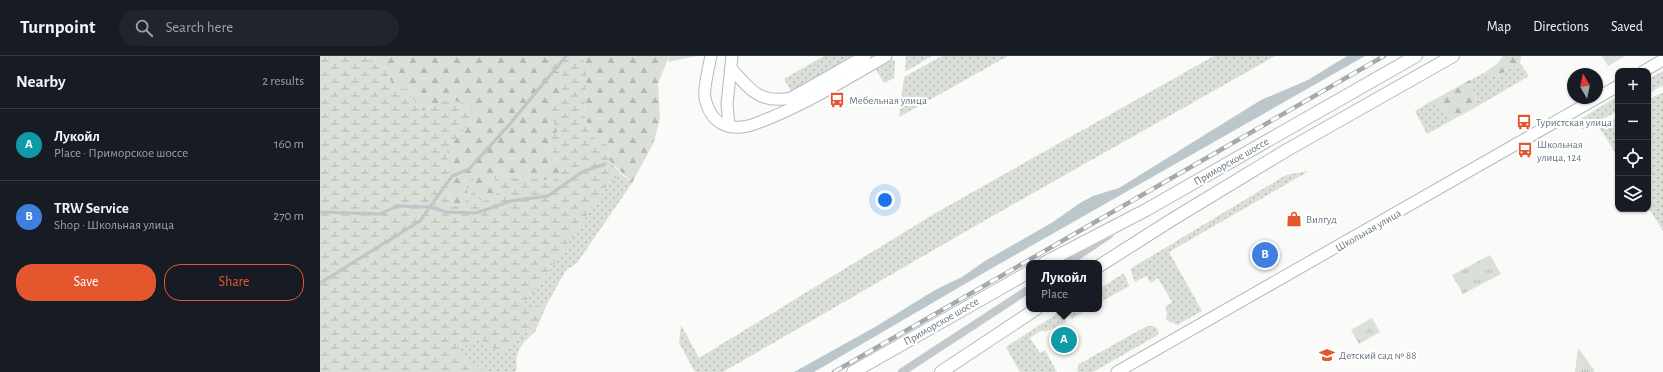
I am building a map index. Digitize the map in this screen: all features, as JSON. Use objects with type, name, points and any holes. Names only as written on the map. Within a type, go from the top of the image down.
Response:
[{"type":"main road","name":"Приморское шоссе","points":[[1050,260],[1146,210],[1416,56]]},
{"type":"main road","name":"Приморское шоссе","points":[[1102,264],[1287,150],[1452,56]]},
{"type":"main road","name":"Приморское шоссе","points":[[854,372],[1026,274]]},
{"type":"main road","points":[[942,372],[1032,312]]},
{"type":"street","points":[[711,56],[705,97],[709,110],[718,122],[729,126],[742,128],[789,110],[886,56]]},
{"type":"street","points":[[729,126],[727,104],[732,56]]},
{"type":"street","points":[[731,68],[753,92],[768,99],[780,100],[791,98],[865,56]]},
{"type":"street","points":[[1649,68],[1663,60]]},
{"type":"street","name":"Школьная улица","points":[[1117,372],[1615,88]]},
{"type":"street","points":[[1071,260],[1146,210]]},
{"type":"street","points":[[902,372],[1026,291]]},
{"type":"green space","points":[[320,56],[369,56],[371,63],[386,68],[393,88],[408,89],[420,112],[448,99],[472,106],[473,121],[447,147],[449,190],[453,206],[463,206],[468,194],[464,179],[473,177],[475,196],[482,201],[493,199],[499,189],[493,175],[553,181],[560,171],[549,142],[557,131],[550,110],[562,91],[562,74],[551,69],[546,59],[547,56],[581,56],[587,67],[584,114],[591,136],[610,147],[609,160],[621,174],[609,183],[553,265],[520,309],[547,304],[535,332],[522,333],[502,354],[478,338],[456,352],[487,372],[320,372]]},
{"type":"green space","points":[[369,56],[547,56],[546,59],[562,74],[562,91],[550,110],[558,131],[549,142],[560,171],[553,181],[493,175],[499,189],[493,199],[482,201],[474,196],[464,179],[468,194],[463,206],[453,206],[449,190],[447,147],[473,121],[448,99],[420,112],[408,89],[393,88],[386,68],[371,63]]},
{"type":"green space","points":[[581,56],[669,56],[658,84],[660,119],[653,144],[632,183],[609,160],[610,147],[591,136],[584,114],[587,67]]},
{"type":"green space","points":[[669,56],[697,56],[668,62]]},
{"type":"green space","points":[[824,56],[852,56],[791,91],[784,79]]},
{"type":"green space","points":[[906,56],[932,56],[905,72]]},
{"type":"green space","points":[[942,56],[1008,56],[899,117],[904,77]]},
{"type":"green space","points":[[1214,56],[1275,56],[982,222],[723,372],[695,372],[679,343],[681,325],[699,358],[939,211]]},
{"type":"green space","points":[[1503,56],[1521,56],[1520,63],[1497,76],[1484,73],[1498,63]]},
{"type":"green space","points":[[1602,56],[1625,56],[1608,66]]},
{"type":"green space","points":[[893,59],[895,62],[894,78],[884,83],[876,70]]},
{"type":"green space","points":[[1520,63],[1529,76],[1478,106],[1470,80],[1484,73],[1497,76]]},
{"type":"green space","points":[[1663,71],[1663,85],[1651,92],[1651,77]]},
{"type":"green space","points":[[1470,80],[1478,106],[1454,119],[1430,102]]},
{"type":"green space","points":[[1663,93],[1663,231],[1651,212],[1651,98]]},
{"type":"green space","points":[[1615,98],[1615,113],[1582,130],[1580,124],[1582,118]]},
{"type":"green space","points":[[1430,102],[1454,119],[1427,134],[1415,111]]},
{"type":"green space","points":[[1615,119],[1615,152],[1599,127]]},
{"type":"green space","points":[[1309,171],[1169,252],[1202,311],[1177,325],[1166,320],[1167,312],[1165,307],[1172,302],[1158,278],[1151,283],[1146,276],[1135,282],[1130,269],[1286,175]]},
{"type":"green space","points":[[621,174],[632,183],[577,263],[566,270],[547,304],[519,310],[553,265],[609,183]]},
{"type":"green space","points":[[1490,255],[1501,274],[1463,294],[1452,275]]},
{"type":"green space","points":[[1124,273],[1129,286],[1102,301],[1102,287]]},
{"type":"green space","points":[[1066,312],[1084,312],[1072,319]]},
{"type":"green space","points":[[1058,313],[1066,322],[1045,332],[1042,330],[1030,338],[1040,353],[1045,350],[1057,372],[1020,372],[1006,347]]},
{"type":"green space","points":[[1372,318],[1380,332],[1359,344],[1351,330]]},
{"type":"green space","points":[[1147,326],[1157,328],[1159,333],[1093,372],[1078,372],[1077,369],[1079,364]]},
{"type":"green space","points":[[535,332],[526,340],[518,352],[516,362],[517,369],[515,372],[487,372],[455,352],[478,338],[502,354],[522,333]]},
{"type":"green space","points":[[1578,348],[1594,370],[1594,372],[1575,372]]},
{"type":"shaded area","points":[[1347,56],[1365,56],[994,267],[814,372],[794,372],[875,327],[935,290],[962,277],[985,261],[1053,222],[1080,203],[1093,196],[1119,188],[1261,100],[1308,80]]},
{"type":"waterway","points":[[320,283],[420,221],[452,176],[469,169],[509,125],[566,56]]},
{"type":"waterway","points":[[320,212],[380,214],[397,206],[430,207],[446,212],[476,213],[511,201],[548,196],[582,172],[605,164]]},
{"type":"railway","points":[[1029,260],[1384,56]]},
{"type":"railway","points":[[834,372],[1026,262]]},
{"type":"place","name":"Мебельная улица","points":[[837,100]]},
{"type":"place","name":"Туристская улица","points":[[1524,122]]},
{"type":"place","name":"Школьная улица, 124","points":[[1525,150]]},
{"type":"place","name":"Вилгуд","points":[[1294,219]]},
{"type":"place","name":"TRW Service","points":[[1265,255]]},
{"type":"place","name":"Лукойл","points":[[1064,340]]},
{"type":"place","name":"Детский сад № 88","points":[[1327,355]]}]
